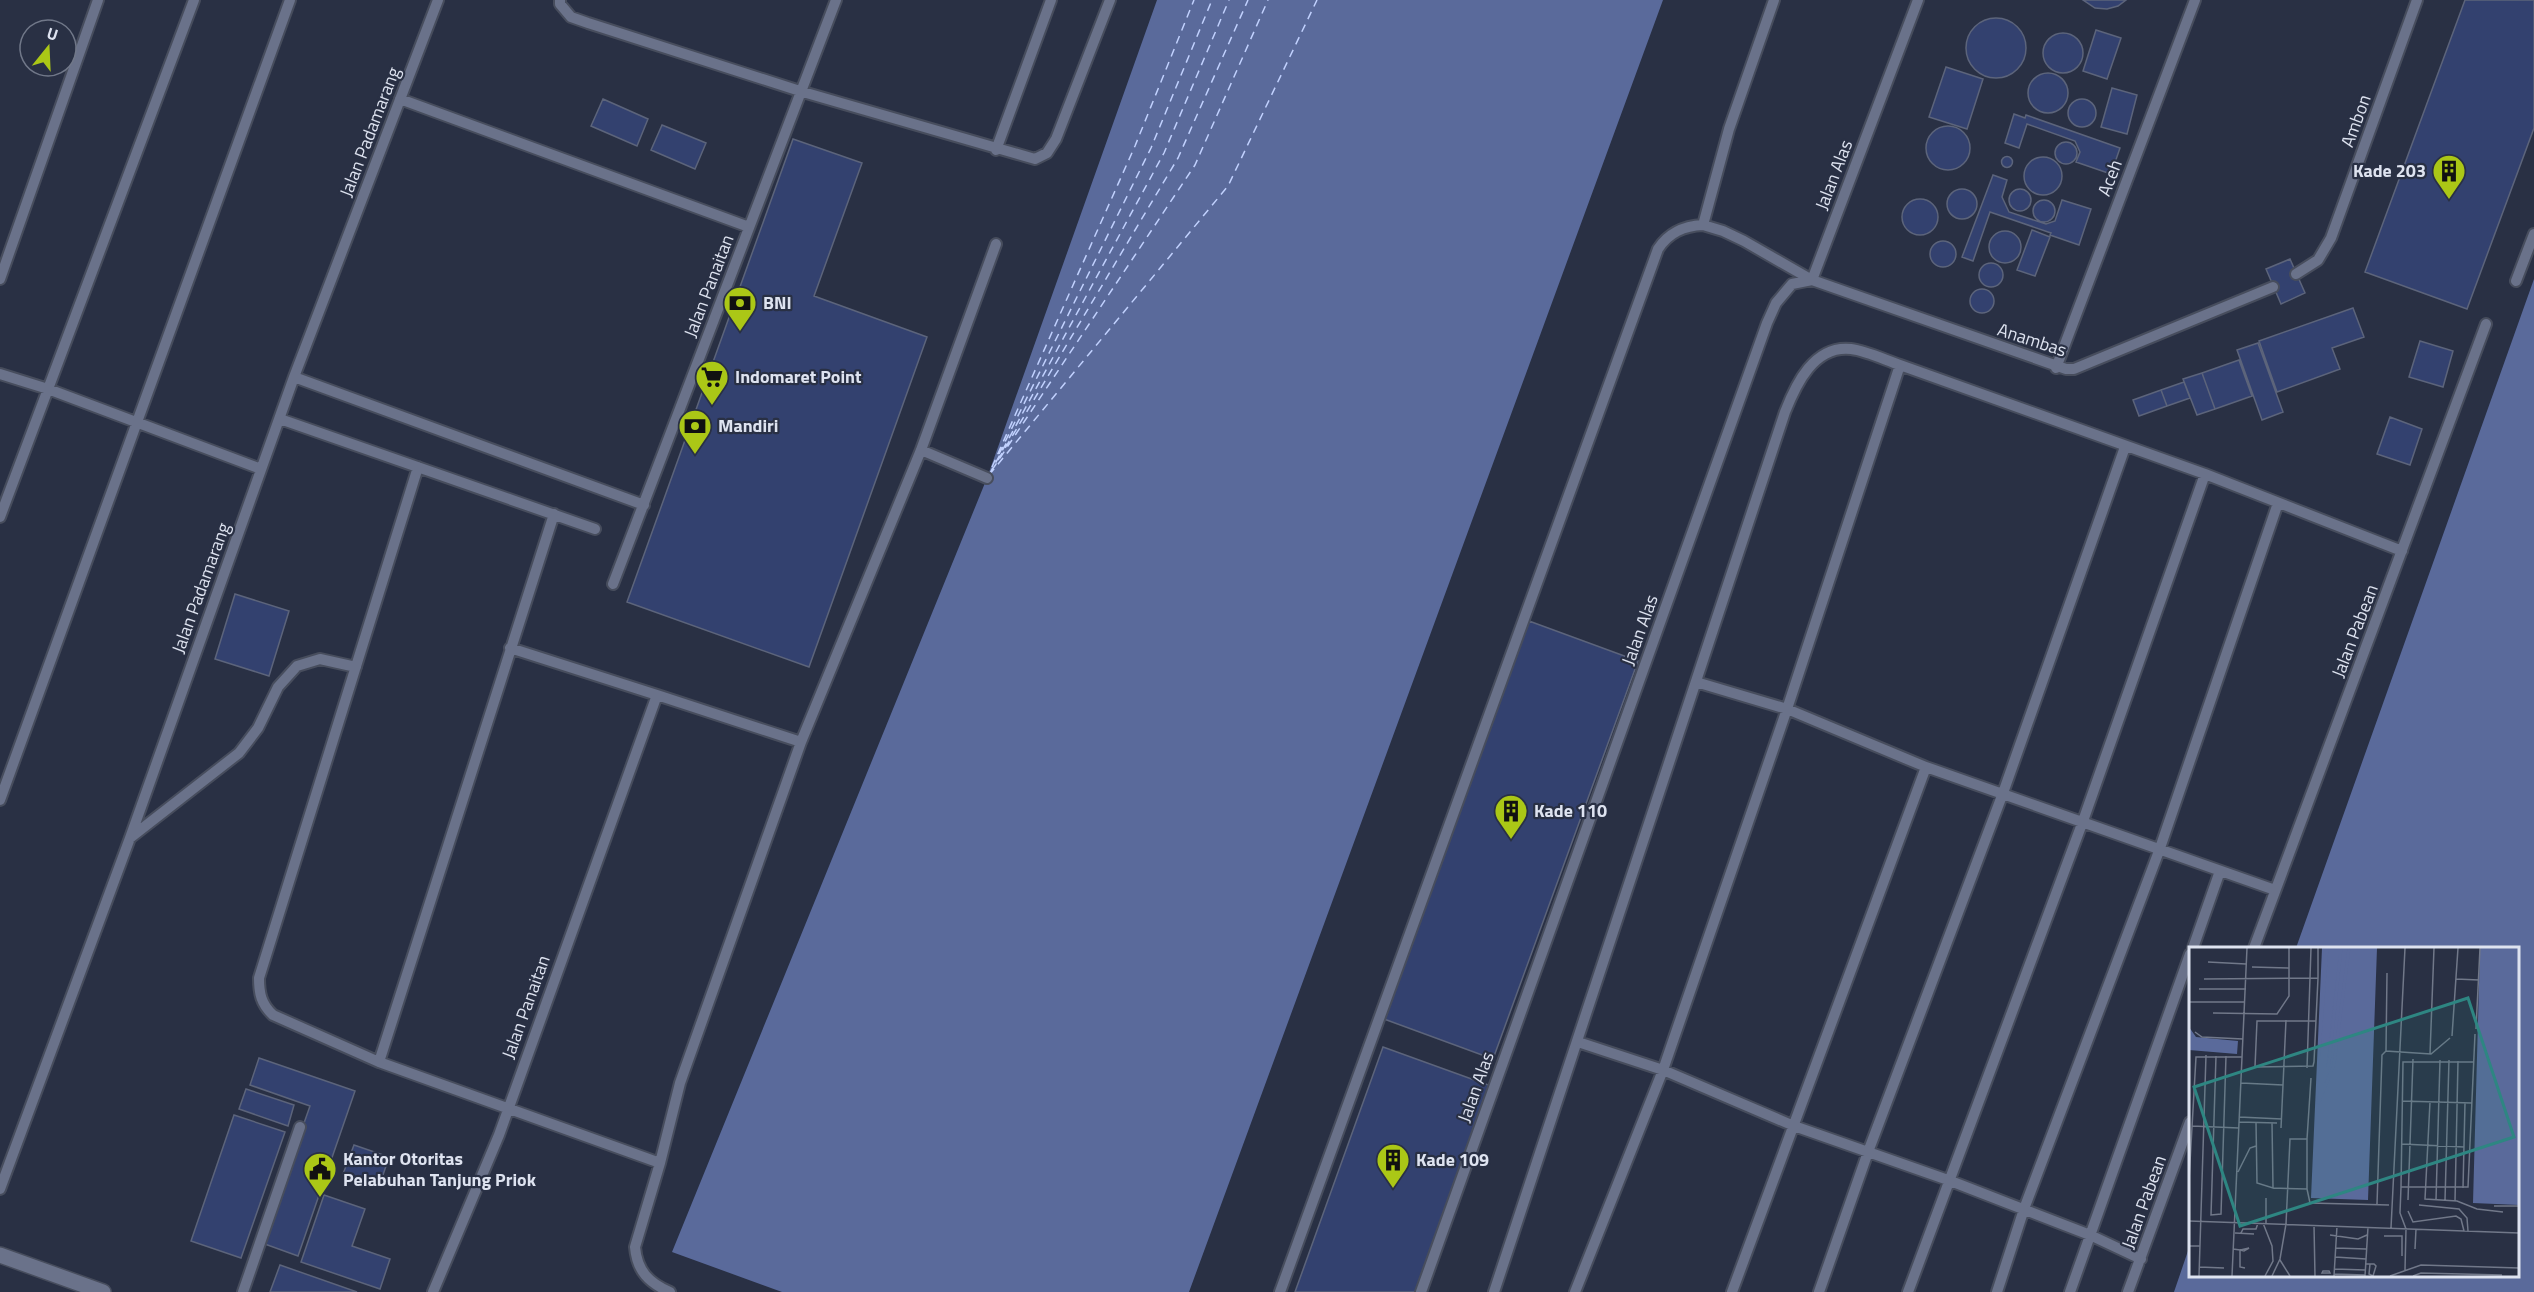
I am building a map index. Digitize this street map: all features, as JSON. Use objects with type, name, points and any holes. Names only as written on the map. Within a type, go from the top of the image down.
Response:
[{"type":"street","points":[[0,1256],[102,1292]]},
{"type":"lane","points":[[0,279],[98,0]]},
{"type":"lane","points":[[0,517],[194,0]]},
{"type":"lane","points":[[0,800],[290,0]]},
{"type":"lane","name":"Jalan Padamarang","points":[[0,1189],[130,838],[294,377],[438,0]]},
{"type":"lane","points":[[560,0],[560,4],[571,17],[802,92],[929,127],[996,150],[1035,159],[1047,153],[1066,117],[1110,0]]},
{"type":"lane","name":"Jalan Panaitan","points":[[613,584],[836,0]]},
{"type":"lane","points":[[996,150],[1051,0]]},
{"type":"lane","points":[[1280,1292],[1659,249],[1666,237],[1680,229],[1703,225],[1729,129],[1774,0]]},
{"type":"lane","name":"Jalan Alas","points":[[1421,1292],[1767,323],[1776,303],[1792,284],[1812,280],[1918,0]]},
{"type":"lane","name":"Aceh","points":[[2056,368],[2195,0]]},
{"type":"lane","name":"Ambon","points":[[2296,274],[2318,260],[2331,238],[2417,0]]},
{"type":"lane","points":[[400,99],[749,227]]},
{"type":"lane","name":"Anambas","points":[[1703,225],[1744,241],[1812,280],[2056,368],[2073,369],[2273,286]]},
{"type":"lane","points":[[2516,281],[2534,234]]},
{"type":"lane","points":[[670,1292],[654,1285],[644,1275],[636,1261],[635,1247],[660,1163],[680,1083],[801,742],[921,450],[996,244]]},
{"type":"lane","name":"Jalan Pabean","points":[[2254,947],[2486,324]]},
{"type":"lane","points":[[1494,1292],[1796,383],[1816,360],[1831,350],[1851,349],[2205,474],[2402,551]]},
{"type":"lane","points":[[1575,1292],[1663,1070],[1787,709],[1900,365]]},
{"type":"lane","points":[[0,374],[48,389],[261,469]]},
{"type":"lane","points":[[294,377],[644,505]]},
{"type":"lane","points":[[280,419],[594,529]]},
{"type":"lane","points":[[1819,1292],[1868,1152],[2003,794],[2125,447]]},
{"type":"lane","points":[[921,450],[987,478]]},
{"type":"lane","points":[[418,467],[259,978],[259,992],[265,1008],[273,1015],[379,1062],[660,1163]]},
{"type":"lane","points":[[1908,1292],[2083,821],[2205,474]]},
{"type":"lane","points":[[1996,1292],[2024,1209],[2159,851],[2278,503]]},
{"type":"lane","points":[[379,1062],[554,514]]},
{"type":"lane","points":[[510,648],[801,742]]},
{"type":"lane","points":[[130,838],[239,753],[258,728],[278,687],[297,666],[320,659],[356,667]]},
{"type":"lane","points":[[1696,682],[1787,709],[1926,767],[2275,890]]},
{"type":"lane","name":"Jalan Panaitan","points":[[433,1292],[499,1135],[657,695]]},
{"type":"lane","points":[[1732,1292],[1926,767]]},
{"type":"lane","points":[[2193,947],[2220,871]]},
{"type":"lane","points":[[2070,1292],[2189,957]]},
{"type":"lane","points":[[1578,1042],[1663,1070],[1794,1125],[2024,1209],[2090,1235],[2141,1259]]},
{"type":"lane","name":"Jalan Pabean","points":[[2128,1292],[2189,1125]]},
{"type":"lane","points":[[243,1292],[300,1127]]},
{"type":"water","points":[[1157,0],[1663,0],[1189,1292],[782,1292],[672,1252],[987,478]]},
{"type":"water","points":[[2534,279],[2534,1292],[2174,1292],[2189,1248],[2189,1277],[2519,1277],[2519,947],[2296,947]]},
{"type":"building","points":[[2083,0],[2126,0],[2118,6],[2107,9],[2095,8]]},
{"type":"building","name":"Kade 203","points":[[2465,0],[2534,0],[2534,128],[2467,309],[2365,272]]},
{"type":"building","points":[[1990,18],[2002,18],[2013,23],[2021,31],[2026,48],[2024,60],[2013,73],[2002,78],[1990,78],[1979,73],[1971,65],[1966,54],[1966,42],[1971,31],[1979,23]]},
{"type":"building","points":[[2096,30],[2121,38],[2107,79],[2083,71]]},
{"type":"building","points":[[2063,33],[2077,39],[2083,53],[2077,67],[2063,73],[2049,67],[2043,53],[2049,39]]},
{"type":"building","points":[[1946,67],[1983,79],[1967,129],[1929,117]]},
{"type":"building","points":[[2048,73],[2062,79],[2068,93],[2062,107],[2048,113],[2034,107],[2028,93],[2034,79]]},
{"type":"building","points":[[2112,88],[2137,95],[2127,134],[2101,127]]},
{"type":"building","points":[[603,99],[648,119],[637,146],[591,126]]},
{"type":"building","points":[[2082,99],[2092,103],[2096,113],[2092,123],[2082,127],[2072,123],[2068,113],[2072,103]]},
{"type":"building","points":[[2014,114],[2025,118],[2026,115],[2120,148],[2111,174],[2076,162],[2080,152],[2075,141],[2027,124],[2019,148],[2005,143]]},
{"type":"building","points":[[662,125],[706,143],[695,169],[651,150]]},
{"type":"building","points":[[1948,126],[1964,132],[1970,148],[1964,164],[1948,170],[1932,164],[1926,148],[1932,132]]},
{"type":"building","points":[[793,139],[862,163],[814,296],[927,337],[809,667],[627,602]]},
{"type":"building","points":[[2066,142],[2074,145],[2077,153],[2074,161],[2066,164],[2058,161],[2055,153],[2058,145]]},
{"type":"building","points":[[2007,156],[2013,162],[2007,168],[2001,162]]},
{"type":"building","points":[[2043,157],[2057,162],[2062,176],[2057,190],[2043,195],[2029,190],[2024,176],[2029,162]]},
{"type":"building","points":[[1993,175],[2007,180],[2002,197],[2009,212],[2046,224],[2055,221],[2062,200],[2091,209],[2079,245],[1990,212],[1973,261],[1962,257]]},
{"type":"building","points":[[1962,189],[1968,190],[1976,198],[1976,210],[1968,218],[1962,219],[1956,218],[1948,210],[1947,204],[1948,198],[1956,190]]},
{"type":"building","points":[[2020,189],[2028,192],[2031,200],[2028,208],[2020,211],[2012,208],[2009,200],[2012,192]]},
{"type":"building","points":[[1920,199],[1933,204],[1938,217],[1933,230],[1920,235],[1907,230],[1902,217],[1907,204]]},
{"type":"building","points":[[2044,200],[2052,203],[2055,211],[2052,219],[2044,222],[2036,219],[2033,211],[2036,203]]},
{"type":"building","points":[[2032,230],[2050,237],[2035,276],[2017,270]]},
{"type":"building","points":[[2005,231],[2016,236],[2021,247],[2016,258],[2005,263],[1994,258],[1989,247],[1994,236]]},
{"type":"building","points":[[1943,241],[1952,245],[1956,254],[1952,263],[1943,267],[1934,263],[1930,254],[1934,245]]},
{"type":"building","points":[[2290,259],[2305,293],[2281,304],[2266,269]]},
{"type":"building","points":[[1991,263],[1999,267],[2003,275],[1999,283],[1991,287],[1983,283],[1979,275],[1983,267]]},
{"type":"building","points":[[1982,289],[1990,293],[1994,301],[1990,309],[1982,313],[1974,309],[1970,301],[1974,293]]},
{"type":"building","points":[[2353,308],[2364,337],[2332,348],[2340,369],[2277,392],[2259,341]]},
{"type":"building","points":[[2420,341],[2453,351],[2443,387],[2409,377]]},
{"type":"building","points":[[2258,343],[2283,412],[2262,420],[2237,350]]},
{"type":"building","points":[[2239,360],[2252,396],[2215,409],[2202,373]]},
{"type":"building","points":[[2202,373],[2215,409],[2197,415],[2183,379]]},
{"type":"building","points":[[2184,382],[2190,398],[2167,406],[2161,390]]},
{"type":"building","points":[[2161,390],[2167,406],[2139,416],[2133,400]]},
{"type":"building","points":[[2390,417],[2422,429],[2410,465],[2377,454]]},
{"type":"building","points":[[235,594],[289,611],[269,676],[215,659]]},
{"type":"building","name":"Kade 110","points":[[1529,621],[1638,661],[1493,1059],[1384,1019]]},
{"type":"building","name":"Kade 109","points":[[1383,1047],[1491,1086],[1417,1292],[1295,1292]]},
{"type":"building","points":[[259,1058],[355,1091],[298,1256],[262,1243],[310,1106],[250,1085]]},
{"type":"building","points":[[246,1089],[294,1105],[288,1126],[239,1109]]},
{"type":"building","points":[[234,1115],[285,1132],[241,1258],[191,1241]]},
{"type":"building","points":[[354,1145],[389,1157],[379,1187],[343,1174]]},
{"type":"building","points":[[324,1195],[365,1209],[352,1246],[390,1259],[380,1289],[301,1262]]},
{"type":"building","points":[[280,1265],[357,1292],[270,1292]]},
{"type":"ferry route","points":[[992,467],[1135,146],[1194,0]]},
{"type":"ferry route","points":[[999,454],[1151,148],[1212,0]]},
{"type":"ferry route","points":[[989,475],[1164,153],[1229,0]]},
{"type":"ferry route","points":[[998,460],[1178,158],[1248,0]]},
{"type":"ferry route","points":[[992,470],[1195,165],[1268,0]]},
{"type":"ferry route","points":[[989,475],[1228,186],[1317,0]]},
{"type":"place","name":"Kade 203","points":[[2449,200]]},
{"type":"place","name":"BNI","points":[[740,332]]},
{"type":"place","name":"Indomaret Point","points":[[712,406]]},
{"type":"place","name":"Mandiri","points":[[695,455]]},
{"type":"place","name":"Kade 110","points":[[1511,840]]},
{"type":"place","name":"Kade 109","points":[[1393,1189]]},
{"type":"place","name":"Kantor Otoritas Pelabuhan Tanjung Priok","points":[[320,1198]]}]
